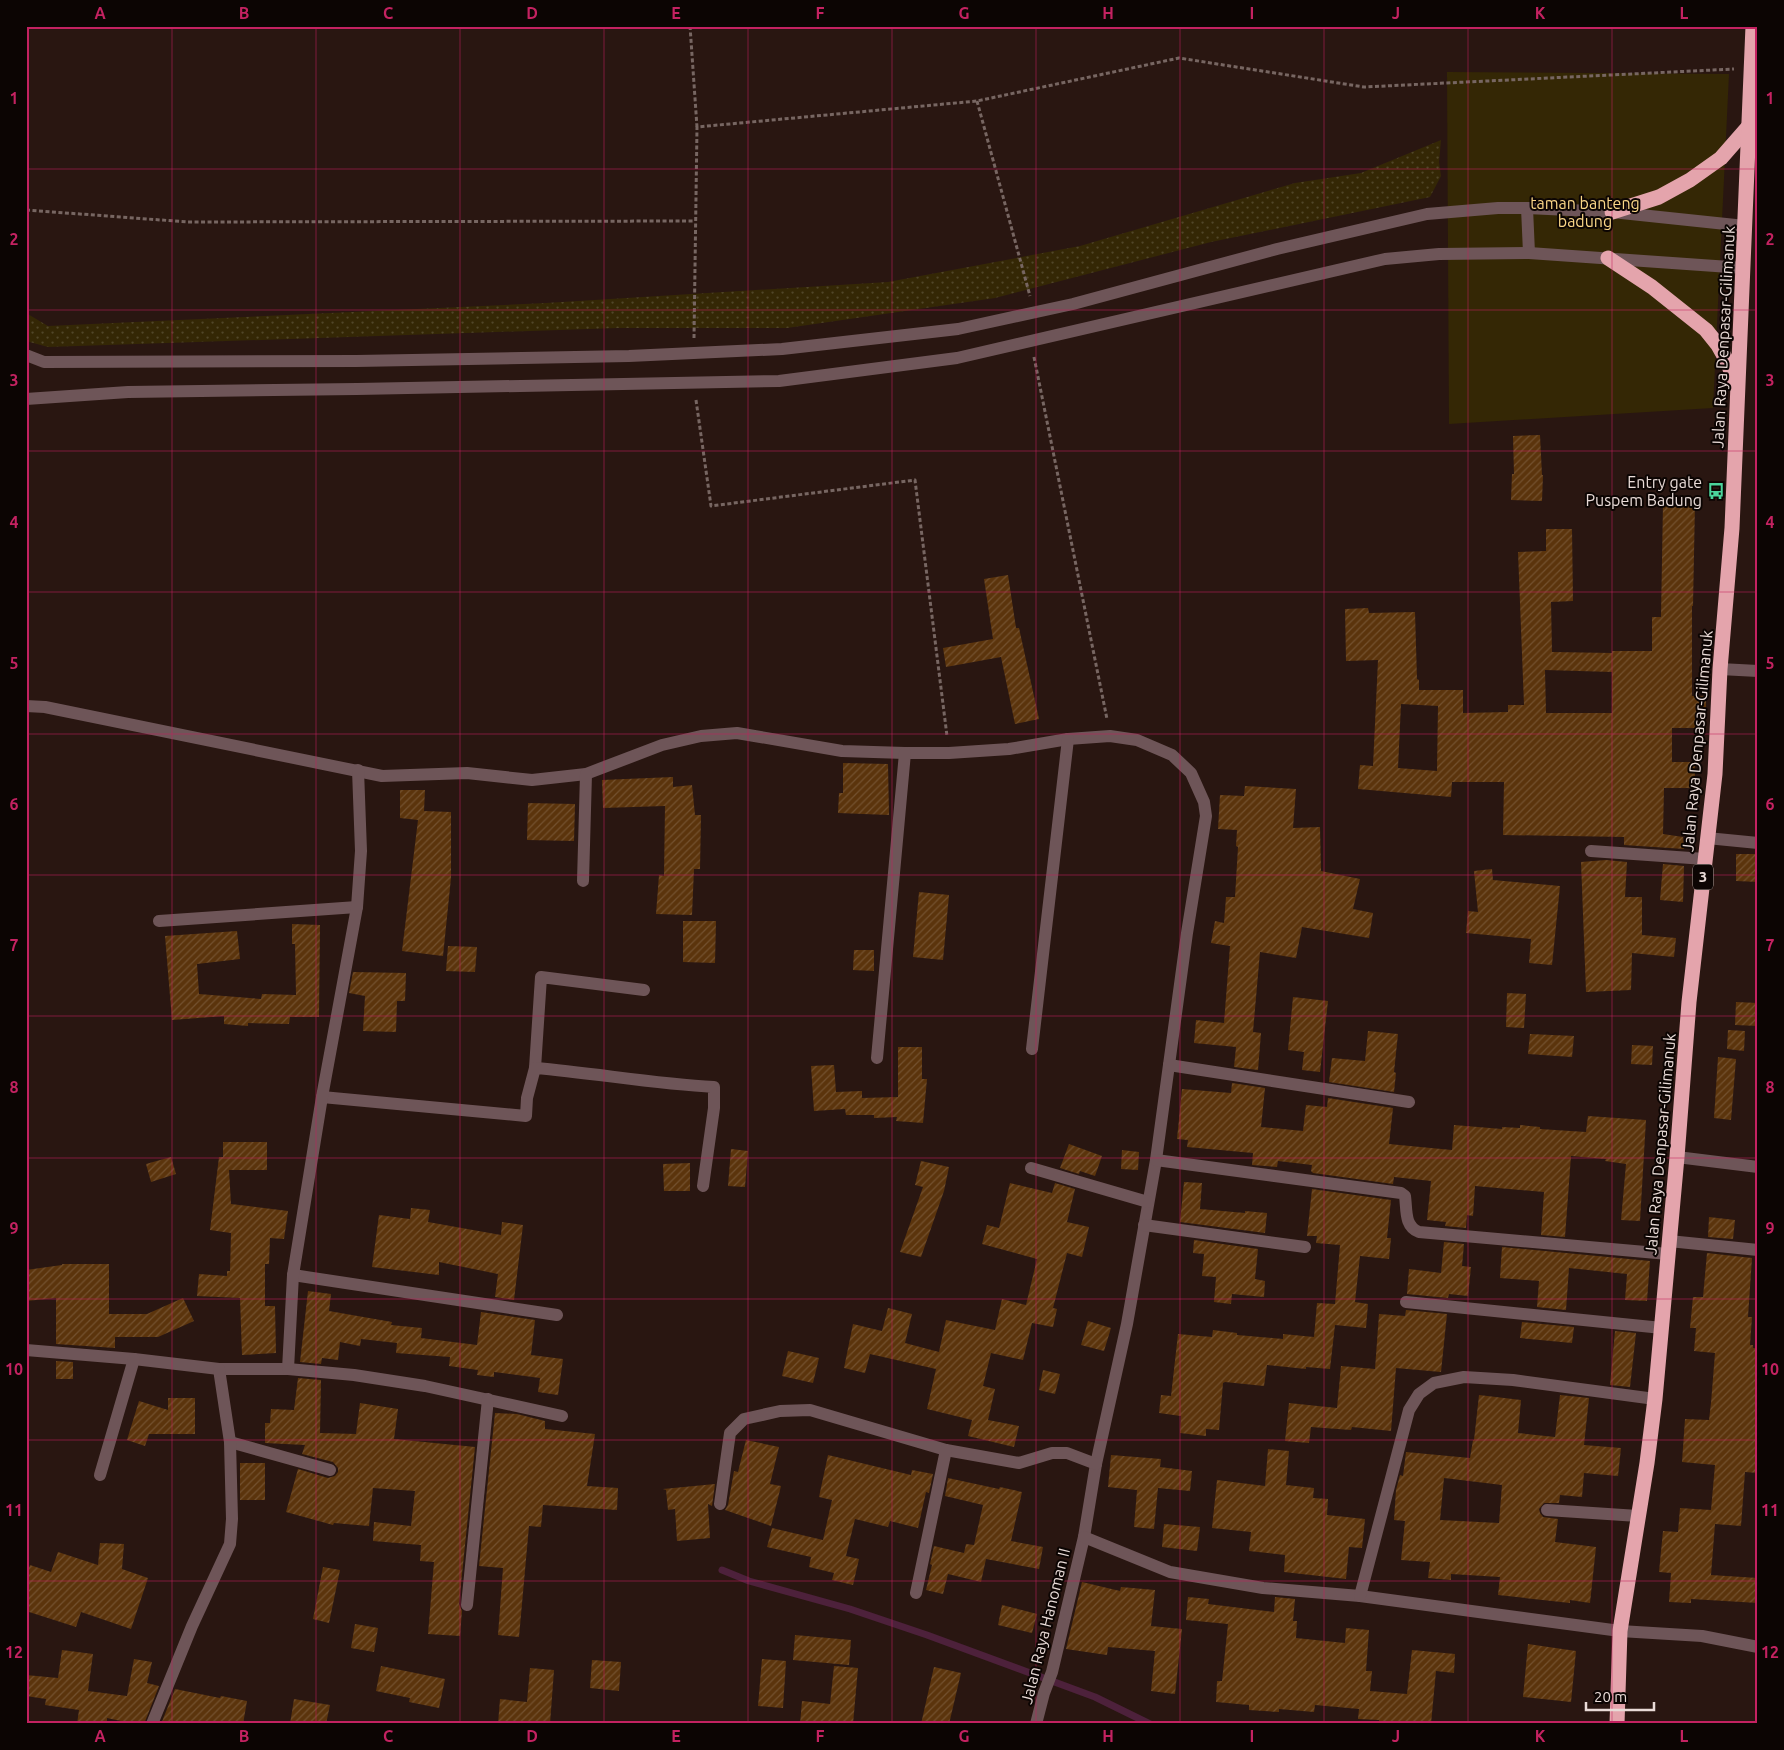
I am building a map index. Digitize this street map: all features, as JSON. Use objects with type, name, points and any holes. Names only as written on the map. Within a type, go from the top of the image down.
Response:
[{"type":"highway","name":"Jalan Raya Denpasar-Gilimanuk","points":[[1618,1724],[1620,1631],[1647,1464],[1655,1399],[1689,1002],[1715,774],[1720,669],[1732,528],[1745,226],[1755,61],[1753,26]]},
{"type":"highway","points":[[1612,212],[1659,197],[1690,180],[1721,158],[1750,126]]},
{"type":"highway","points":[[1608,258],[1652,287],[1706,330],[1718,345],[1728,363],[1738,395]]},
{"type":"street","points":[[26,355],[44,362],[375,360],[629,356],[782,349],[958,329],[1035,313],[1277,249],[1428,214],[1498,208],[1527,208],[1612,212],[1745,226]]},
{"type":"street","points":[[1527,208],[1529,253]]},
{"type":"street","points":[[26,399],[128,392],[779,381],[957,358],[1385,259],[1439,254],[1529,253],[1744,268]]},
{"type":"street","points":[[1720,669],[1758,671]]},
{"type":"street","name":"Jalan Raya Hanoman II","points":[[26,706],[55,709],[382,776],[467,773],[532,780],[586,774],[662,745],[702,736],[736,732],[842,751],[905,753],[949,753],[1009,749],[1068,739],[1110,736],[1137,740],[1172,755],[1191,773],[1204,802],[1206,816],[1156,1160],[1127,1324],[1096,1464],[1084,1537],[1052,1672],[1036,1724]]},
{"type":"street","points":[[1032,1049],[1068,739]]},
{"type":"street","points":[[877,1058],[905,753]]},
{"type":"street","points":[[288,1369],[293,1275],[322,1097],[357,907],[361,851],[358,770]]},
{"type":"street","points":[[583,881],[586,774]]},
{"type":"street","points":[[1707,838],[1758,843]]},
{"type":"street","points":[[1591,850],[1705,859]]},
{"type":"street","points":[[159,921],[357,907]]},
{"type":"street","points":[[322,1097],[526,1116],[527,1098],[535,1068],[541,977],[644,990]]},
{"type":"street","points":[[1169,1065],[1409,1102]]},
{"type":"street","points":[[535,1068],[686,1086],[714,1087],[714,1108],[703,1186]]},
{"type":"street","points":[[1677,1157],[1758,1167]]},
{"type":"street","points":[[1156,1160],[1401,1193],[1405,1196],[1409,1224],[1419,1232],[1669,1248],[1758,1250]]},
{"type":"street","points":[[1031,1168],[1148,1202]]},
{"type":"street","points":[[1144,1225],[1305,1247]]},
{"type":"street","points":[[293,1275],[557,1315]]},
{"type":"street","points":[[1406,1302],[1662,1328]]},
{"type":"street","points":[[26,1350],[134,1359],[219,1369],[288,1369],[354,1375],[416,1384],[562,1416]]},
{"type":"street","points":[[100,1475],[134,1359]]},
{"type":"street","points":[[152,1724],[192,1626],[230,1544],[232,1519],[230,1442],[219,1369]]},
{"type":"street","points":[[1360,1596],[1409,1410],[1419,1394],[1434,1383],[1464,1377],[1513,1380],[1655,1399]]},
{"type":"street","points":[[467,1605],[488,1399]]},
{"type":"street","points":[[720,1504],[730,1433],[744,1419],[780,1411],[810,1410],[946,1450],[1019,1463],[1052,1453],[1067,1453],[1096,1464]]},
{"type":"street","points":[[230,1442],[330,1470]]},
{"type":"street","points":[[916,1593],[946,1450]]},
{"type":"street","points":[[1547,1510],[1638,1516]]},
{"type":"street","points":[[1084,1537],[1170,1572],[1263,1588],[1360,1596],[1620,1631],[1702,1636],[1758,1647]]},
{"type":"path","points":[[690,26],[697,127],[693,353]]},
{"type":"path","points":[[697,127],[977,101],[1179,58],[1364,87],[1755,61]]},
{"type":"path","points":[[977,101],[1035,313]]},
{"type":"path","points":[[26,210],[188,222],[695,221]]},
{"type":"path","points":[[1031,342],[1110,736]]},
{"type":"path","points":[[694,382],[711,506],[915,480],[949,753]]},
{"type":"green space","name":"taman banteng badung","points":[[1447,72],[1729,74],[1713,408],[1449,424]]},
{"type":"green space","points":[[1441,140],[1439,162],[1441,176],[1430,197],[1211,242],[995,298],[787,328],[618,328],[48,347],[26,341],[26,313],[48,326],[546,303],[888,282],[1080,246],[1295,183],[1361,173]]},
{"type":"building","points":[[1540,435],[1543,475],[1542,501],[1511,500],[1512,474],[1514,474],[1513,436]]},
{"type":"building","points":[[1663,503],[1695,503],[1692,696],[1706,696],[1706,728],[1672,728],[1672,762],[1695,762],[1695,788],[1664,788],[1663,834],[1683,837],[1684,849],[1624,845],[1624,837],[1503,835],[1504,782],[1452,782],[1451,797],[1358,789],[1360,765],[1373,766],[1378,660],[1346,661],[1345,609],[1368,608],[1369,613],[1415,612],[1419,690],[1463,690],[1463,713],[1508,712],[1508,705],[1524,705],[1518,552],[1546,551],[1546,529],[1572,529],[1573,601],[1551,602],[1552,652],[1612,653],[1612,651],[1652,651],[1652,617],[1661,617]],"holes":[[[1545,670],[1612,672],[1612,713],[1546,713]],[[1401,704],[1438,706],[1437,771],[1398,768]]]},
{"type":"building","points":[[1008,575],[1016,628],[1019,628],[1039,719],[1015,724],[1001,657],[946,667],[943,648],[993,639],[984,579]]},
{"type":"building","points":[[843,763],[888,764],[889,815],[838,813],[839,793],[843,793]]},
{"type":"building","points":[[673,777],[673,787],[692,785],[695,815],[701,815],[700,869],[694,869],[692,915],[656,914],[659,875],[664,876],[665,806],[603,808],[602,780]]},
{"type":"building","points":[[1245,786],[1296,789],[1293,828],[1320,827],[1321,871],[1360,879],[1353,909],[1373,913],[1369,938],[1302,927],[1296,958],[1260,952],[1253,1032],[1261,1033],[1258,1070],[1234,1067],[1236,1047],[1194,1043],[1196,1020],[1224,1023],[1230,946],[1211,943],[1215,921],[1224,923],[1226,897],[1235,897],[1238,847],[1236,846],[1237,830],[1218,829],[1220,795],[1244,796]]},
{"type":"building","points":[[400,790],[425,790],[424,811],[451,812],[451,878],[443,956],[402,951],[418,820],[400,818]]},
{"type":"building","points":[[528,803],[575,804],[574,841],[527,840]]},
{"type":"building","points":[[1736,854],[1758,854],[1758,882],[1736,881]]},
{"type":"building","points":[[1606,860],[1627,862],[1625,897],[1642,897],[1642,935],[1676,938],[1674,957],[1632,953],[1631,990],[1586,992],[1581,862]]},
{"type":"building","points":[[1663,864],[1684,866],[1683,902],[1660,900]]},
{"type":"building","points":[[1492,869],[1493,880],[1560,886],[1552,965],[1529,963],[1531,939],[1466,933],[1468,911],[1478,912],[1474,871]]},
{"type":"building","points":[[919,892],[949,895],[943,960],[913,957]]},
{"type":"building","points":[[683,921],[716,921],[715,963],[683,962]]},
{"type":"building","points":[[292,924],[320,925],[319,1017],[290,1017],[289,1024],[248,1023],[248,1026],[224,1024],[224,1016],[172,1020],[165,936],[237,931],[240,959],[197,964],[199,994],[261,999],[262,994],[296,995],[295,944],[292,944]]},
{"type":"building","points":[[448,946],[477,947],[475,972],[446,971]]},
{"type":"building","points":[[854,950],[874,950],[874,971],[853,970]]},
{"type":"building","points":[[353,972],[406,973],[405,1001],[397,1001],[396,1032],[363,1031],[365,996],[349,993]]},
{"type":"building","points":[[1507,993],[1526,994],[1524,1028],[1506,1027]]},
{"type":"building","points":[[1293,997],[1328,1001],[1320,1072],[1302,1070],[1304,1052],[1288,1050]]},
{"type":"building","points":[[1736,1002],[1758,1003],[1758,1026],[1735,1025]]},
{"type":"building","points":[[1728,1030],[1745,1031],[1744,1051],[1727,1049]]},
{"type":"building","points":[[1368,1031],[1398,1034],[1394,1092],[1329,1082],[1332,1058],[1365,1061]]},
{"type":"building","points":[[1530,1034],[1574,1036],[1572,1057],[1528,1054]]},
{"type":"building","points":[[1632,1045],[1653,1046],[1652,1065],[1631,1064]]},
{"type":"building","points":[[898,1047],[922,1047],[922,1079],[927,1079],[923,1123],[896,1121],[897,1117],[874,1118],[874,1115],[846,1115],[845,1109],[814,1111],[811,1066],[834,1065],[836,1092],[862,1091],[862,1098],[898,1097]]},
{"type":"building","points":[[1718,1057],[1736,1059],[1731,1120],[1714,1118]]},
{"type":"building","points":[[1232,1083],[1265,1088],[1261,1127],[1303,1131],[1306,1105],[1327,1107],[1328,1098],[1393,1108],[1389,1144],[1452,1150],[1454,1125],[1502,1129],[1502,1127],[1520,1128],[1520,1125],[1540,1127],[1540,1129],[1586,1132],[1588,1116],[1646,1120],[1640,1221],[1621,1220],[1626,1164],[1605,1161],[1606,1159],[1571,1156],[1565,1237],[1541,1235],[1544,1192],[1475,1186],[1473,1216],[1467,1215],[1466,1228],[1445,1226],[1446,1222],[1427,1220],[1431,1181],[1394,1177],[1393,1184],[1313,1173],[1311,1171],[1312,1165],[1278,1161],[1277,1167],[1252,1165],[1253,1153],[1187,1147],[1188,1140],[1177,1139],[1182,1089],[1231,1093]]},
{"type":"building","points":[[223,1142],[267,1142],[267,1170],[229,1170],[231,1204],[288,1211],[284,1239],[270,1238],[269,1264],[265,1264],[265,1306],[275,1306],[276,1353],[242,1355],[240,1298],[197,1296],[199,1274],[227,1276],[227,1271],[230,1271],[231,1233],[210,1230],[219,1157],[223,1157]]},
{"type":"building","points":[[1069,1144],[1102,1156],[1095,1176],[1080,1171],[1079,1174],[1060,1168]]},
{"type":"building","points":[[731,1149],[748,1151],[745,1187],[728,1186]]},
{"type":"building","points":[[1122,1150],[1139,1152],[1138,1170],[1121,1169]]},
{"type":"building","points":[[171,1157],[176,1174],[151,1182],[146,1164]]},
{"type":"building","points":[[921,1161],[949,1167],[944,1191],[921,1257],[900,1252],[923,1187],[915,1185]]},
{"type":"building","points":[[690,1163],[690,1191],[664,1191],[663,1164]]},
{"type":"building","points":[[1184,1182],[1202,1183],[1200,1209],[1267,1213],[1265,1233],[1180,1222]]},
{"type":"building","points":[[1010,1183],[1052,1193],[1055,1183],[1075,1189],[1067,1222],[1089,1227],[1082,1257],[1067,1253],[1053,1308],[1057,1309],[1053,1327],[1032,1323],[1023,1360],[991,1353],[983,1386],[995,1389],[988,1420],[1019,1426],[1014,1447],[968,1436],[972,1420],[927,1409],[936,1369],[870,1354],[865,1373],[844,1368],[853,1324],[882,1331],[888,1308],[912,1314],[905,1343],[939,1352],[946,1320],[995,1330],[1002,1299],[1026,1305],[1037,1259],[982,1244],[987,1225],[999,1228]]},
{"type":"building","points":[[1312,1189],[1391,1200],[1387,1238],[1391,1238],[1389,1259],[1360,1256],[1355,1302],[1368,1304],[1366,1328],[1335,1325],[1330,1369],[1306,1367],[1306,1369],[1267,1365],[1264,1386],[1223,1383],[1219,1430],[1206,1429],[1206,1436],[1180,1433],[1181,1416],[1159,1413],[1161,1395],[1171,1396],[1178,1334],[1212,1337],[1213,1330],[1237,1333],[1237,1335],[1283,1339],[1283,1334],[1314,1337],[1317,1303],[1335,1304],[1340,1245],[1316,1243],[1317,1236],[1307,1236]]},
{"type":"building","points":[[411,1208],[430,1210],[428,1222],[501,1235],[502,1222],[523,1225],[514,1300],[495,1297],[498,1274],[439,1262],[439,1275],[372,1267],[379,1215],[410,1219]]},
{"type":"building","points":[[1709,1217],[1735,1220],[1733,1239],[1708,1237]]},
{"type":"building","points":[[1194,1240],[1258,1249],[1255,1279],[1265,1281],[1264,1297],[1232,1294],[1231,1304],[1214,1302],[1216,1277],[1202,1276],[1204,1254],[1193,1253]]},
{"type":"building","points":[[1444,1242],[1464,1244],[1462,1266],[1471,1267],[1468,1296],[1449,1294],[1448,1298],[1407,1294],[1409,1269],[1441,1273]]},
{"type":"building","points":[[1502,1247],[1650,1261],[1647,1301],[1625,1300],[1627,1274],[1569,1268],[1566,1310],[1537,1307],[1539,1281],[1500,1278]]},
{"type":"building","points":[[1707,1253],[1752,1258],[1748,1317],[1752,1317],[1750,1345],[1753,1345],[1753,1348],[1758,1348],[1758,1473],[1745,1472],[1741,1526],[1715,1524],[1711,1575],[1758,1578],[1758,1603],[1691,1599],[1691,1603],[1669,1602],[1671,1573],[1659,1572],[1663,1531],[1678,1532],[1680,1508],[1711,1510],[1715,1465],[1682,1462],[1685,1419],[1709,1420],[1715,1353],[1694,1351],[1696,1328],[1690,1328],[1693,1297],[1703,1297]]},
{"type":"building","points":[[62,1264],[109,1264],[109,1314],[147,1314],[183,1298],[194,1321],[158,1337],[115,1337],[115,1348],[56,1344],[56,1298],[26,1301],[26,1270]]},
{"type":"building","points":[[308,1291],[331,1294],[329,1311],[392,1322],[391,1325],[422,1328],[421,1338],[477,1345],[481,1312],[535,1320],[531,1355],[563,1359],[558,1395],[538,1392],[540,1378],[494,1372],[494,1377],[477,1375],[478,1370],[449,1366],[450,1357],[396,1353],[397,1343],[361,1339],[360,1346],[340,1342],[338,1360],[322,1358],[321,1364],[300,1362]]},
{"type":"building","points":[[1406,1310],[1447,1314],[1441,1372],[1396,1368],[1391,1431],[1352,1427],[1351,1430],[1311,1427],[1309,1443],[1285,1441],[1289,1403],[1337,1408],[1341,1366],[1375,1369],[1379,1314],[1405,1316]]},
{"type":"building","points":[[1088,1321],[1111,1328],[1104,1351],[1081,1345]]},
{"type":"building","points":[[1522,1322],[1574,1327],[1572,1343],[1520,1338]]},
{"type":"building","points":[[1615,1331],[1636,1333],[1630,1387],[1610,1385]]},
{"type":"building","points":[[788,1351],[819,1358],[813,1383],[782,1376]]},
{"type":"building","points":[[56,1361],[73,1362],[73,1379],[56,1379]]},
{"type":"building","points":[[1043,1370],[1060,1374],[1055,1394],[1039,1390]]},
{"type":"building","points":[[298,1378],[321,1380],[320,1433],[356,1434],[360,1403],[398,1409],[394,1439],[475,1447],[459,1604],[462,1611],[460,1636],[428,1634],[434,1562],[420,1561],[421,1545],[373,1541],[374,1522],[411,1526],[415,1491],[373,1488],[369,1526],[334,1523],[333,1525],[286,1512],[298,1469],[328,1478],[335,1476],[338,1472],[338,1468],[333,1462],[302,1454],[305,1445],[265,1443],[265,1423],[270,1423],[271,1409],[294,1410]]},
{"type":"building","points":[[1479,1395],[1521,1400],[1518,1433],[1555,1437],[1560,1395],[1589,1398],[1584,1445],[1621,1448],[1618,1476],[1584,1473],[1582,1497],[1560,1495],[1559,1503],[1544,1503],[1539,1509],[1543,1517],[1558,1519],[1555,1542],[1596,1547],[1590,1603],[1570,1600],[1570,1603],[1498,1595],[1500,1577],[1451,1574],[1451,1580],[1428,1578],[1430,1562],[1401,1560],[1405,1521],[1394,1520],[1396,1490],[1400,1475],[1403,1476],[1406,1452],[1470,1458]],"holes":[[[1444,1478],[1502,1485],[1499,1523],[1440,1520]]]},
{"type":"building","points":[[168,1398],[195,1398],[195,1434],[149,1434],[145,1446],[127,1440],[139,1401],[168,1410]]},
{"type":"building","points":[[495,1413],[517,1414],[545,1421],[545,1429],[595,1434],[587,1486],[618,1488],[617,1510],[543,1505],[541,1527],[529,1526],[519,1637],[498,1635],[503,1568],[479,1566]]},
{"type":"building","points":[[746,1440],[779,1447],[770,1484],[781,1486],[771,1526],[725,1510],[728,1505],[734,1471],[738,1472]]},
{"type":"building","points":[[1268,1449],[1289,1451],[1286,1485],[1314,1488],[1313,1498],[1328,1499],[1327,1515],[1365,1519],[1362,1548],[1349,1547],[1346,1579],[1284,1572],[1285,1555],[1249,1551],[1251,1532],[1212,1528],[1217,1480],[1265,1486]]},
{"type":"building","points":[[828,1455],[911,1475],[912,1470],[933,1474],[929,1493],[926,1492],[918,1528],[890,1521],[888,1527],[855,1519],[846,1556],[859,1559],[853,1585],[832,1580],[834,1573],[809,1567],[811,1557],[767,1547],[772,1528],[823,1540],[832,1500],[819,1497]]},
{"type":"building","points":[[1111,1455],[1161,1459],[1160,1467],[1192,1471],[1190,1491],[1158,1488],[1154,1529],[1134,1527],[1137,1490],[1108,1487]]},
{"type":"building","points":[[240,1463],[265,1463],[265,1500],[240,1500]]},
{"type":"building","points":[[948,1478],[1022,1492],[1011,1541],[1043,1547],[1039,1569],[986,1559],[981,1582],[948,1574],[943,1594],[926,1590],[934,1546],[964,1553],[966,1544],[974,1545],[983,1505],[945,1496]]},
{"type":"building","points":[[715,1484],[712,1506],[708,1504],[710,1538],[677,1541],[675,1509],[668,1510],[666,1490],[663,1489]]},
{"type":"building","points":[[1164,1524],[1200,1527],[1197,1551],[1162,1547]]},
{"type":"building","points":[[100,1543],[124,1544],[122,1569],[148,1578],[131,1629],[81,1612],[76,1627],[26,1611],[26,1576],[30,1565],[51,1572],[58,1552],[98,1565]]},
{"type":"building","points":[[323,1567],[340,1570],[329,1623],[313,1619]]},
{"type":"building","points":[[1082,1582],[1120,1591],[1121,1587],[1155,1590],[1151,1626],[1182,1629],[1175,1694],[1151,1691],[1155,1651],[1108,1647],[1107,1655],[1066,1649]]},
{"type":"building","points":[[1188,1597],[1209,1599],[1208,1604],[1274,1612],[1275,1597],[1295,1599],[1293,1621],[1297,1621],[1296,1638],[1345,1643],[1346,1628],[1369,1630],[1366,1671],[1372,1671],[1370,1691],[1407,1694],[1412,1650],[1455,1654],[1454,1673],[1436,1671],[1431,1724],[1406,1722],[1406,1724],[1388,1724],[1379,1723],[1379,1720],[1358,1719],[1359,1709],[1315,1705],[1314,1712],[1279,1709],[1279,1712],[1249,1710],[1249,1705],[1216,1702],[1217,1681],[1222,1681],[1228,1624],[1186,1620]]},
{"type":"building","points":[[1002,1605],[1037,1614],[1032,1633],[998,1625]]},
{"type":"building","points":[[355,1624],[378,1628],[374,1652],[351,1648]]},
{"type":"building","points":[[795,1635],[851,1640],[849,1665],[793,1660]]},
{"type":"building","points":[[1528,1644],[1576,1651],[1571,1702],[1523,1697]]},
{"type":"building","points":[[62,1650],[93,1654],[88,1691],[127,1696],[134,1659],[152,1662],[147,1683],[159,1686],[144,1724],[107,1718],[107,1724],[77,1724],[79,1710],[45,1705],[46,1699],[26,1696],[26,1675],[58,1678]]},
{"type":"building","points":[[762,1659],[786,1661],[783,1708],[758,1706]]},
{"type":"building","points":[[592,1660],[621,1662],[619,1691],[590,1688]]},
{"type":"building","points":[[381,1666],[445,1679],[439,1708],[409,1702],[410,1698],[376,1691]]},
{"type":"building","points":[[834,1666],[858,1668],[853,1724],[800,1724],[802,1701],[830,1704]]},
{"type":"building","points":[[934,1667],[961,1673],[949,1724],[921,1724]]},
{"type":"building","points":[[530,1668],[554,1670],[550,1724],[498,1724],[500,1699],[527,1702]]},
{"type":"building","points":[[175,1689],[247,1701],[243,1724],[161,1724]]},
{"type":"building","points":[[294,1699],[330,1705],[326,1724],[290,1724]]},
{"type":"waterway","points":[[722,1570],[749,1581],[850,1609],[927,1635],[1095,1697],[1150,1724]]},
{"type":"place","name":"Entry gate Puspem Badung","points":[[1716,491]]}]
